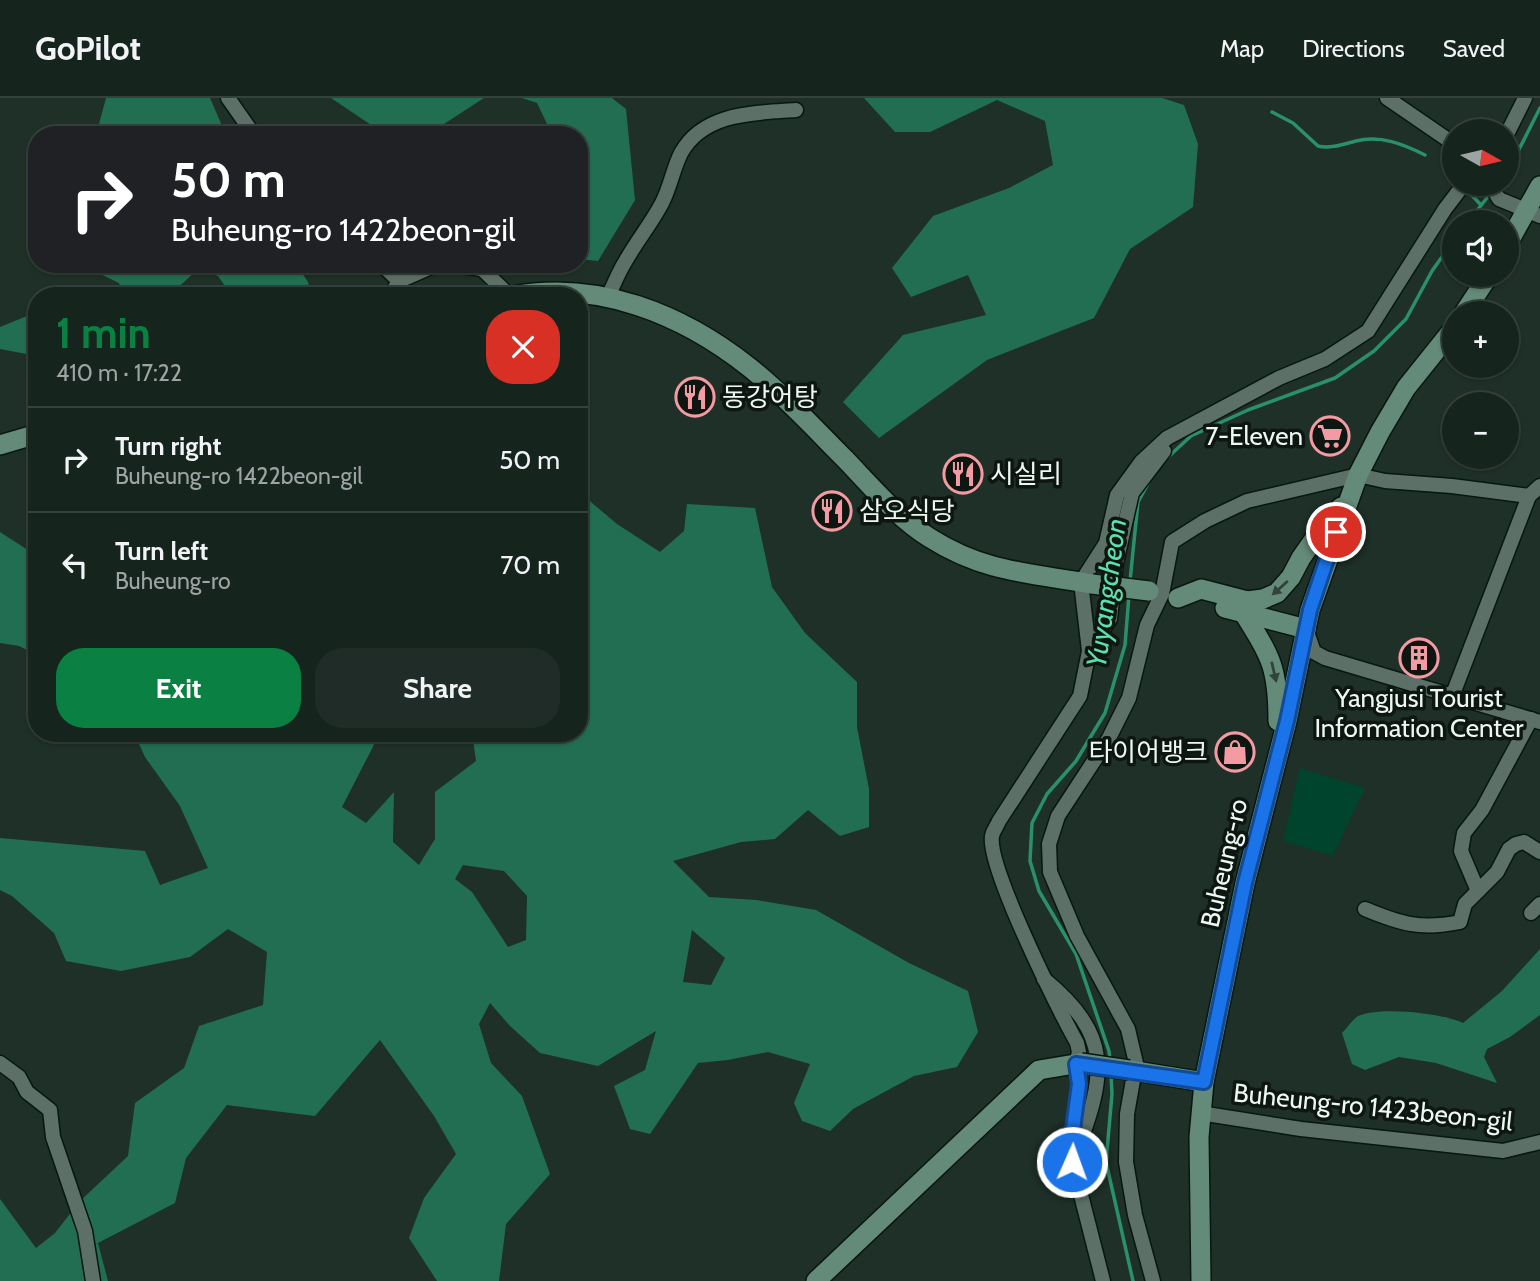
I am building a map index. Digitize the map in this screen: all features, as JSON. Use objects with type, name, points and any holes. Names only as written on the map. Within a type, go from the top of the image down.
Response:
[{"type":"main road","points":[[1519,231],[1534,214],[1540,186]]},
{"type":"main road","points":[[588,294],[608,296],[678,321],[714,341],[751,368],[891,506],[932,540],[969,558],[1003,570],[1163,594],[1306,629]]},
{"type":"main road","name":"Buheung-ro","points":[[1201,1281],[1200,1112],[1204,1082],[1245,883],[1306,629],[1332,544],[1358,475],[1406,388],[1442,343]]},
{"type":"main road","points":[[0,445],[28,437]]},
{"type":"main road","points":[[1163,594],[1201,589],[1247,601],[1264,599],[1277,593],[1292,577],[1301,558],[1322,528],[1351,495]]},
{"type":"main road","points":[[1243,612],[1269,653],[1275,670],[1278,693],[1278,753]]},
{"type":"main road","points":[[816,1281],[1039,1070],[1079,1063],[1204,1082]]},
{"type":"street","points":[[228,98],[248,126]]},
{"type":"street","points":[[1387,98],[1442,137]]},
{"type":"street","points":[[1514,119],[1525,98]]},
{"type":"street","points":[[608,296],[625,261],[650,225],[667,193],[681,154],[694,136],[712,124],[739,114],[796,110]]},
{"type":"street","points":[[1103,1281],[1070,1152],[1079,1084],[1077,1043],[1043,978],[1009,898],[995,859],[992,837],[999,821],[1080,696],[1089,651],[1087,583],[1106,543],[1117,495],[1141,462],[1171,436],[1279,378],[1325,359],[1368,331],[1455,196]]},
{"type":"street","points":[[1497,196],[1534,214]]},
{"type":"street","points":[[391,273],[399,281]]},
{"type":"street","points":[[395,287],[399,281],[417,273]]},
{"type":"street","points":[[486,273],[502,287]]},
{"type":"street","points":[[1089,651],[1110,619],[1116,564],[1132,493],[1168,447],[1171,436]]},
{"type":"street","points":[[1153,1281],[1135,1214],[1126,1162],[1131,1071],[1136,1063],[1128,1029],[1077,936],[1050,872],[1049,844],[1058,816],[1109,738],[1129,698],[1147,625],[1163,594],[1172,542],[1247,501],[1358,475],[1385,481],[1529,496]]},
{"type":"street","points":[[1453,694],[1529,496],[1540,486]]},
{"type":"street","points":[[1306,629],[1314,652],[1325,658],[1536,720],[1482,810],[1464,834],[1461,851],[1478,891]]},
{"type":"street","points":[[1365,909],[1397,923],[1442,925],[1460,922],[1465,904],[1497,872],[1509,849],[1524,842],[1540,852]]},
{"type":"street","points":[[1043,978],[1068,998],[1093,1034],[1099,1056],[1089,1116],[1072,1162]]},
{"type":"street","points":[[0,1063],[19,1077],[27,1091],[50,1110],[53,1137],[85,1231],[93,1281]]},
{"type":"street","name":"Buheung-ro 1423beon-gil","points":[[1200,1112],[1301,1129],[1503,1151],[1540,1142]]},
{"type":"green space","points":[[106,98],[210,98],[222,126],[98,126]]},
{"type":"green space","points":[[331,98],[484,98],[441,126],[373,126]]},
{"type":"green space","points":[[522,98],[612,98],[626,109],[635,200],[598,261],[588,260],[588,126],[548,126],[537,103]]},
{"type":"green space","points":[[864,98],[1162,98],[1184,105],[1198,144],[1193,207],[1130,249],[1094,318],[987,360],[879,438],[843,402],[903,335],[986,315],[968,275],[911,297],[892,268],[933,216],[1009,188],[1053,165],[1045,121],[997,100],[930,132],[895,132]]},
{"type":"green space","points":[[98,273],[194,273],[179,287],[120,287],[119,283]]},
{"type":"green space","points":[[211,273],[302,273],[309,287],[226,287],[218,276]]},
{"type":"green space","points":[[28,316],[28,354],[0,349],[0,327]]},
{"type":"green space","points":[[588,500],[617,524],[660,552],[684,531],[687,504],[755,508],[772,587],[805,633],[857,682],[857,727],[869,789],[869,827],[840,836],[808,810],[775,839],[741,842],[673,861],[709,897],[756,900],[816,910],[909,963],[968,991],[978,1032],[957,1067],[914,1076],[853,1109],[830,1131],[802,1121],[794,1103],[810,1064],[768,1052],[698,1063],[650,1134],[630,1129],[614,1086],[645,1070],[656,1031],[598,1066],[540,1053],[510,1026],[490,1003],[479,1024],[491,1063],[522,1096],[550,1174],[506,1224],[499,1281],[437,1281],[409,1238],[424,1198],[456,1154],[434,1116],[380,1040],[315,1116],[227,1105],[186,1158],[175,1203],[98,1243],[108,1281],[0,1281],[0,1199],[36,1248],[55,1233],[80,1201],[128,1156],[135,1103],[184,1068],[199,1026],[263,1005],[267,952],[228,929],[190,957],[121,971],[66,961],[54,933],[12,896],[0,890],[0,838],[145,851],[160,885],[208,868],[180,806],[145,757],[138,742],[375,742],[342,807],[366,823],[394,792],[393,842],[419,865],[435,839],[435,792],[476,761],[473,742],[588,742]],"holes":[[[463,865],[504,871],[527,896],[526,940],[508,947],[472,892],[455,879]],[[692,930],[725,958],[711,985],[683,982]]]},
{"type":"green space","points":[[0,532],[28,550],[28,650],[0,643]]},
{"type":"green space","points":[[1300,768],[1365,788],[1333,856],[1283,841]]},
{"type":"green space","points":[[1540,949],[1540,1015],[1510,1037],[1487,1049],[1484,1057],[1497,1083],[1436,1063],[1399,1057],[1365,1070],[1352,1064],[1342,1033],[1358,1016],[1380,1011],[1411,1012],[1441,1016],[1463,1023],[1502,991]]},
{"type":"waterway","name":"Yuyangcheon","points":[[1519,149],[1540,108]]},
{"type":"waterway","points":[[1272,112],[1293,123],[1318,146],[1333,147],[1374,139],[1400,144],[1425,155]]},
{"type":"waterway","points":[[1473,196],[1481,205]]},
{"type":"waterway","name":"Yuyangcheon","points":[[1477,210],[1488,196]]},
{"type":"waterway","name":"Yuyangcheon","points":[[1167,458],[1191,436],[1248,410],[1335,378],[1374,351],[1406,319],[1442,257]]},
{"type":"waterway","name":"Yuyangcheon","points":[[1130,581],[1138,502],[1150,480]]},
{"type":"waterway","name":"Yuyangcheon","points":[[1110,1060],[1076,954],[1039,891],[1030,861],[1032,823],[1047,794],[1076,761],[1105,713],[1125,645],[1129,595]]},
{"type":"waterway","name":"Yuyangcheon","points":[[1111,1074],[1112,1094],[1106,1162],[1133,1281]]},
{"type":"place","name":"동강어탕","points":[[695,397]]},
{"type":"place","name":"7-Eleven","points":[[1330,436]]},
{"type":"place","name":"시실리","points":[[963,474]]},
{"type":"place","name":"삼오식당","points":[[832,511]]},
{"type":"place","name":"Yangjusi Tourist Information Center","points":[[1419,658]]},
{"type":"place","name":"타이어뱅크","points":[[1235,752]]},
{"type":"route","points":[[1072,1162],[1070,1152],[1079,1084],[1076,1064],[1204,1082],[1245,883],[1287,721],[1310,610],[1336,532]]}]
